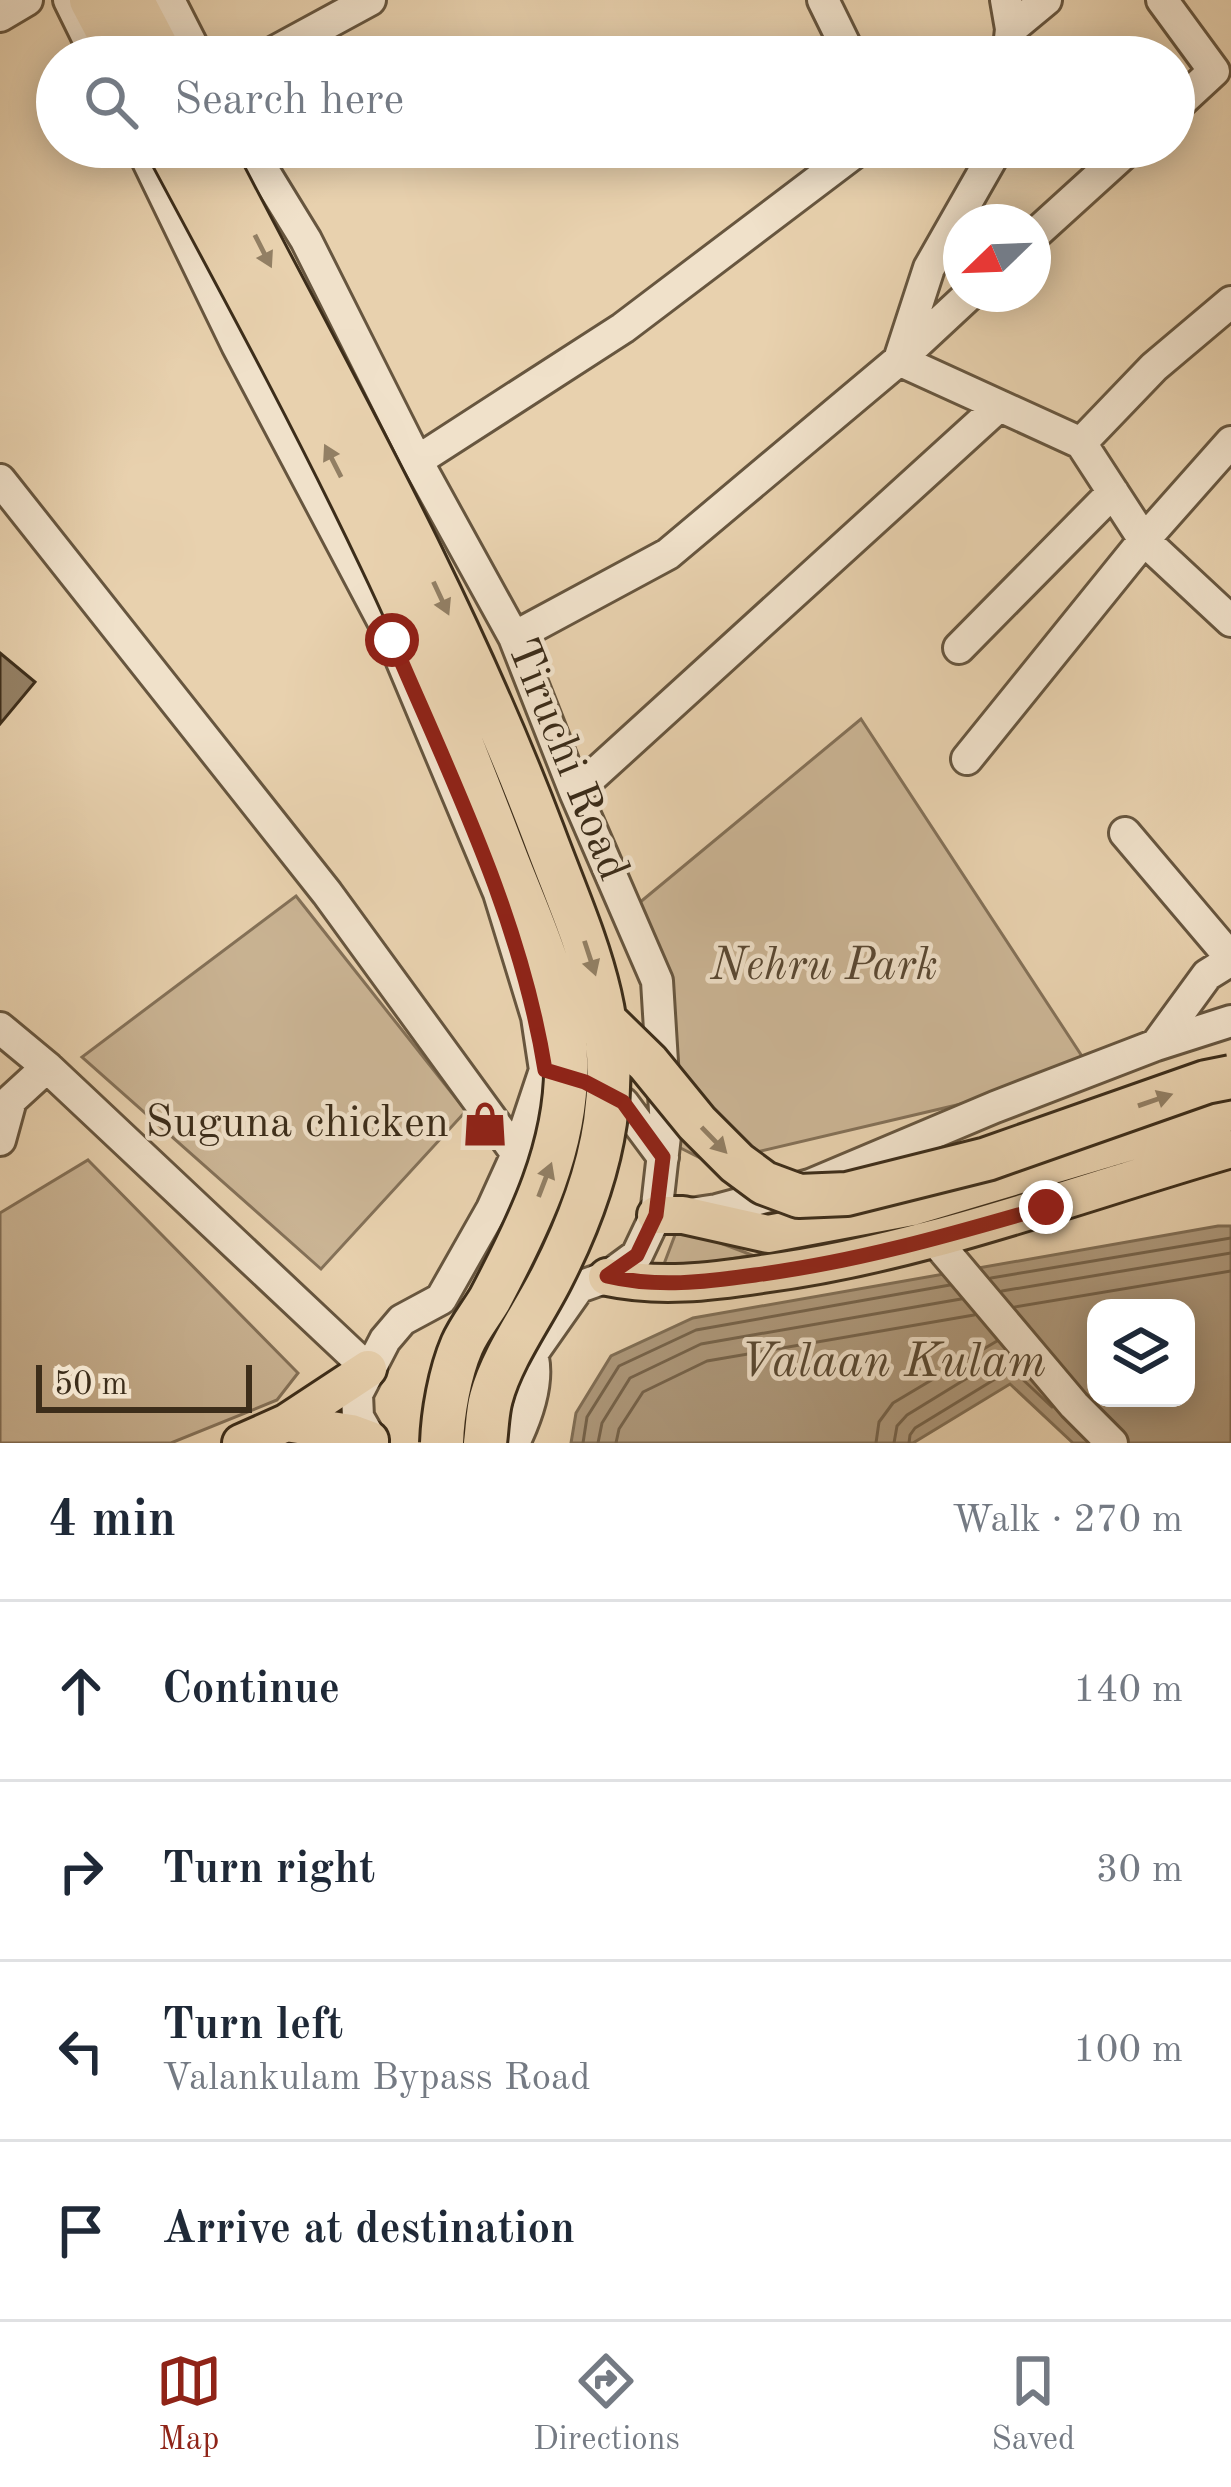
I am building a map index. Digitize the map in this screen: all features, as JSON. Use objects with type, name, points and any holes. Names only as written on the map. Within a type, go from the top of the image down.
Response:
[{"type":"highway","points":[[91,0],[110,36]]},
{"type":"highway","points":[[132,0],[151,36]]},
{"type":"highway","name":"Tiruchi Road","points":[[179,168],[382,560],[469,759],[545,957],[559,1009],[566,1060],[554,1158],[490,1298],[462,1345],[442,1443]]},
{"type":"highway","name":"Tiruchi Road","points":[[220,168],[416,542],[507,738],[587,946],[607,1023],[605,1121],[583,1211],[497,1382],[485,1443]]},
{"type":"highway","points":[[607,1023],[737,1163],[764,1183],[799,1196],[847,1194],[987,1159],[1231,1077]]},
{"type":"main road","points":[[670,1215],[768,1234],[912,1207],[1231,1112]]},
{"type":"main road","points":[[593,1282],[698,1283],[805,1269],[934,1239],[1231,1149]]},
{"type":"main road","points":[[241,1443],[286,1424],[368,1369]]},
{"type":"main road","points":[[286,1424],[351,1433],[371,1442]]},
{"type":"street","points":[[0,16],[27,0]]},
{"type":"street","points":[[69,0],[87,36]]},
{"type":"street","points":[[169,0],[187,36]]},
{"type":"street","points":[[304,36],[370,0]]},
{"type":"street","points":[[823,0],[841,36]]},
{"type":"street","points":[[1008,29],[1046,0]]},
{"type":"street","points":[[1162,0],[1190,36]]},
{"type":"street","points":[[1195,43],[1223,79],[1195,96]]},
{"type":"street","points":[[151,168],[236,344],[392,640],[499,893],[537,1017],[545,1070],[517,1154],[441,1298]]},
{"type":"street","points":[[263,168],[306,240],[417,461],[514,638],[657,982],[666,1127],[663,1157],[670,1215]]},
{"type":"street","points":[[417,461],[622,328],[834,168]]},
{"type":"street","points":[[899,361],[929,268],[986,168]]},
{"type":"street","points":[[1051,220],[1108,168]]},
{"type":"street","points":[[1081,443],[1154,367],[1231,302]]},
{"type":"street","points":[[514,638],[668,554],[951,312]]},
{"type":"street","points":[[899,361],[1081,443],[1144,540],[1231,621]]},
{"type":"street","points":[[575,792],[999,406]]},
{"type":"street","points":[[967,759],[1144,540],[1231,442]]},
{"type":"street","points":[[0,480],[327,893],[517,1154]]},
{"type":"street","points":[[959,648],[1113,492]]},
{"type":"street","points":[[1125,833],[1231,959],[1207,975],[1156,1045]]},
{"type":"street","points":[[532,1354],[593,1282],[637,1255],[670,1215],[717,1210],[810,1185],[995,1107],[1156,1045],[1231,1022]]},
{"type":"street","points":[[4,1038],[47,1067],[368,1369]]},
{"type":"street","points":[[0,1140],[11,1100],[47,1067]]},
{"type":"street","points":[[545,1070],[585,1082],[623,1102],[663,1157]]},
{"type":"street","points":[[483,1223],[532,1279],[593,1282]]},
{"type":"street","points":[[934,1239],[1074,1405],[1112,1443]]},
{"type":"street","points":[[371,1442],[358,1417],[357,1394],[385,1340],[402,1320],[441,1298],[466,1297],[492,1305],[529,1344],[534,1362],[532,1388],[514,1443]]},
{"type":"green space","name":"Nehru Park","points":[[861,719],[1093,1073],[710,1163],[663,1139],[646,976],[621,918]]},
{"type":"green space","points":[[296,896],[466,1111],[321,1269],[82,1057]]},
{"type":"green space","points":[[88,1160],[298,1373],[277,1400],[171,1443],[0,1443],[0,1213]]},
{"type":"green space","points":[[678,1227],[752,1255],[661,1272]]},
{"type":"water","name":"Valaan Kulam","points":[[1231,1226],[1231,1443],[1073,1443],[1010,1384],[913,1443],[571,1443],[576,1413],[611,1356],[693,1318]]},
{"type":"building","points":[[0,653],[35,682],[0,724]]},
{"type":"place","name":"Suguna chicken","points":[[485,1124]]},
{"type":"route","points":[[392,640],[499,893],[537,1017],[545,1070],[585,1082],[623,1102],[663,1157],[656,1215],[637,1255],[607,1276],[639,1284],[698,1283],[805,1269],[1046,1207]]}]
